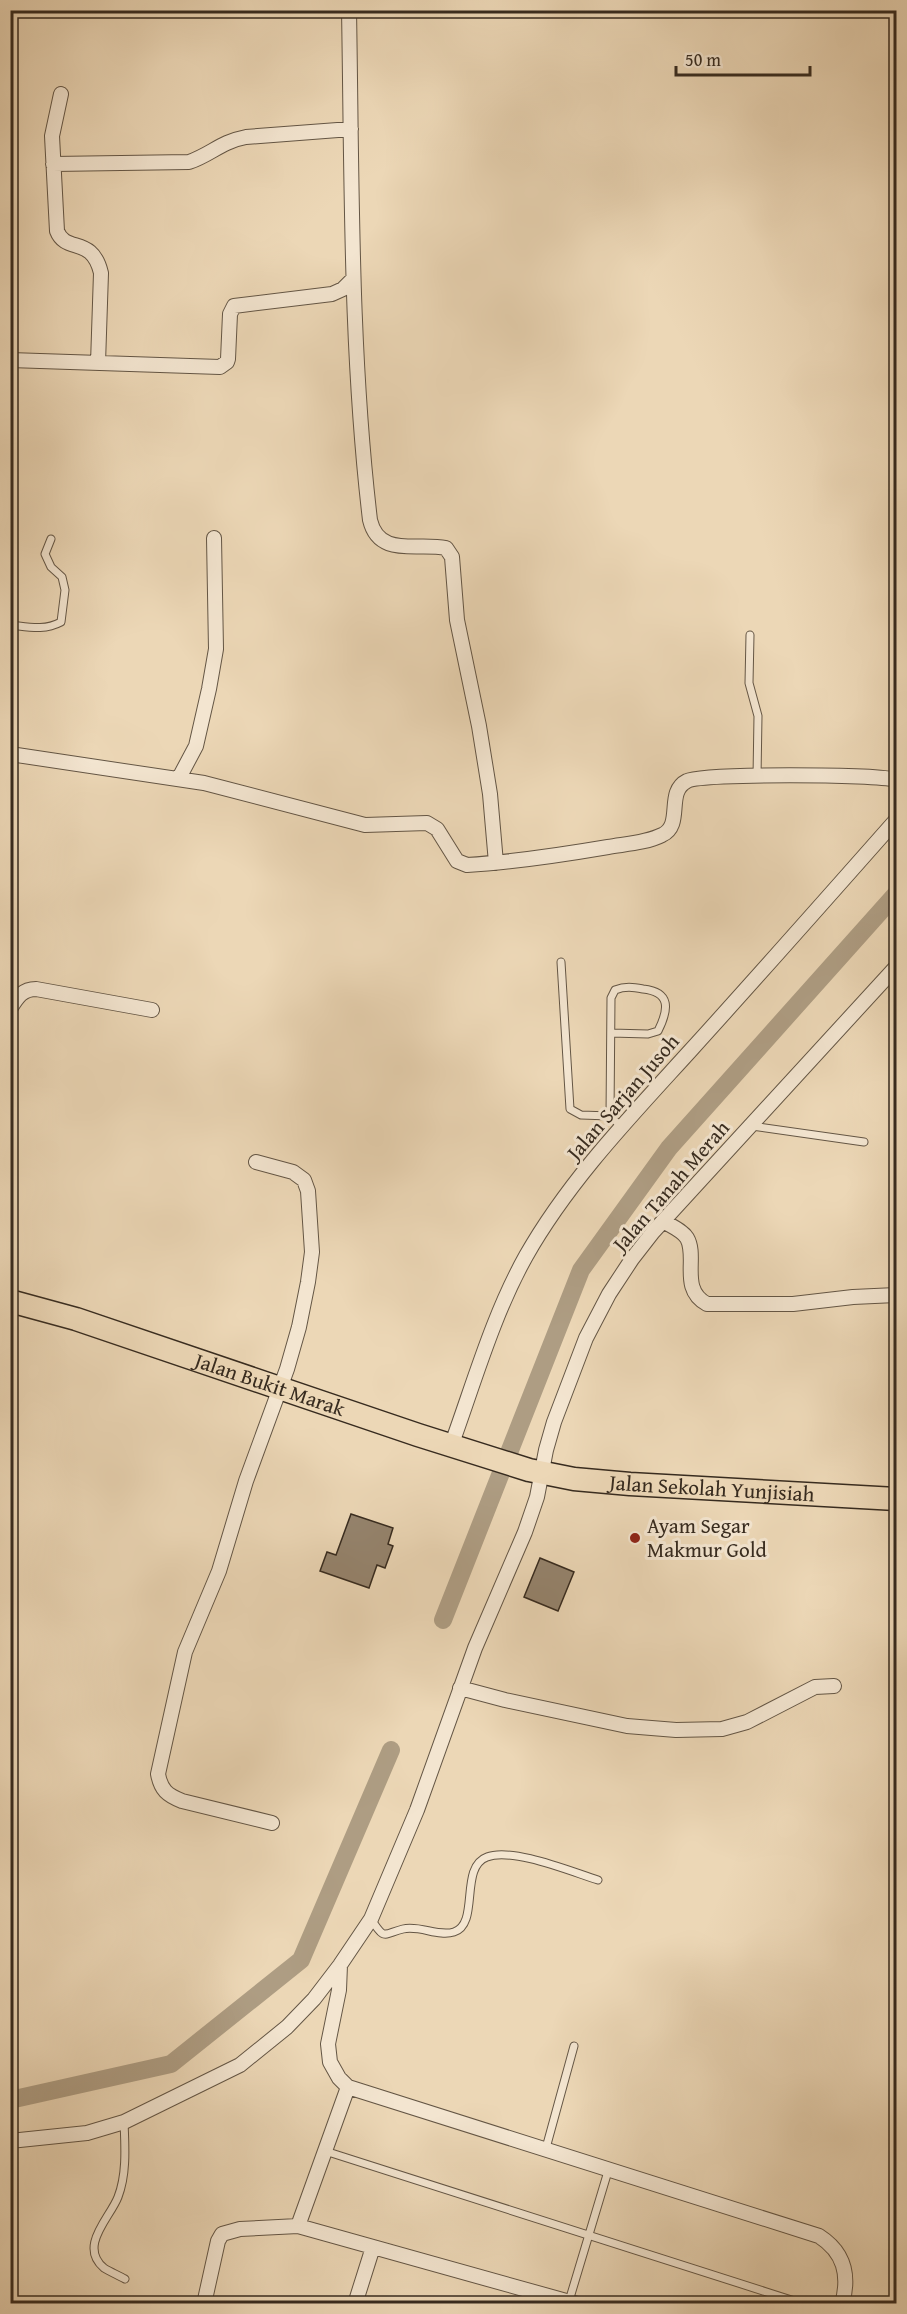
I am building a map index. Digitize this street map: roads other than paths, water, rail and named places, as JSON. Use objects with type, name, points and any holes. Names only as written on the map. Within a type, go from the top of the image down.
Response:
[{"type":"main road","name":"Jalan Bukit Marak","points":[[10,1301],[76,1319],[458,1448],[536,1471]]},
{"type":"main road","name":"Jalan Sekolah Yunjisiah","points":[[536,1471],[630,1484],[897,1499]]},
{"type":"street","points":[[349,10],[352,280],[361,444],[373,532],[380,541],[391,545],[446,548],[452,557],[457,620],[479,726],[490,794],[496,863]]},
{"type":"street","points":[[61,94],[52,136],[59,237],[64,241],[86,248],[98,260],[101,273],[98,363]]},
{"type":"street","points":[[53,164],[189,162],[202,158],[229,140],[351,129]]},
{"type":"street","points":[[10,360],[219,367],[227,362],[228,358],[230,314],[234,306],[332,294],[343,289],[352,280]]},
{"type":"street","points":[[179,778],[196,746],[216,649],[214,538]]},
{"type":"street","points":[[10,754],[179,778],[365,825],[427,823],[437,829],[457,861],[467,865],[540,859],[663,835],[672,828],[679,788],[687,780],[868,776],[897,780]]},
{"type":"street","name":"Jalan Sarjan Jusoh","points":[[458,1448],[491,1333],[526,1256],[555,1212],[622,1127],[897,820]]},
{"type":"street","name":"Jalan Tanah Merah","points":[[10,2141],[87,2133],[124,2122],[240,2064],[287,2027],[314,1999],[340,1965],[371,1919],[417,1810],[475,1648],[525,1532],[537,1497],[536,1471],[546,1450],[554,1422],[586,1338],[609,1293],[632,1259],[663,1221],[897,967]]},
{"type":"street","points":[[10,1009],[20,994],[36,989],[152,1010]]},
{"type":"street","points":[[256,1162],[293,1172],[303,1180],[308,1191],[312,1252],[308,1282],[299,1327],[280,1388],[246,1481],[219,1571],[185,1652],[158,1774],[160,1786],[169,1796],[272,1823]]},
{"type":"street","points":[[663,1221],[687,1237],[690,1274],[695,1292],[707,1304],[793,1304],[897,1294]]},
{"type":"street","points":[[460,1688],[627,1726],[676,1730],[722,1728],[747,1722],[815,1687],[834,1686]]},
{"type":"street","points":[[340,1965],[339,1990],[328,2044],[330,2062],[339,2078],[348,2087],[819,2236],[834,2246],[843,2263],[842,2304]]},
{"type":"street","points":[[298,2226],[348,2087]]},
{"type":"street","points":[[204,2304],[218,2241],[222,2234],[240,2229],[298,2226],[573,2302]]},
{"type":"street","points":[[355,2304],[373,2247]]},
{"type":"lane","points":[[10,624],[39,629],[61,622],[65,590],[62,578],[51,567],[45,554],[51,539]]},
{"type":"lane","points":[[750,634],[749,683],[758,716],[757,777]]},
{"type":"lane","points":[[561,962],[570,1109],[581,1115],[610,1116],[622,1127]]},
{"type":"lane","points":[[610,1116],[611,998],[615,990],[624,986],[656,990],[662,995],[665,1003],[663,1022],[658,1030],[648,1034],[611,1033]]},
{"type":"lane","points":[[752,1126],[864,1142]]},
{"type":"lane","points":[[371,1919],[379,1932],[387,1935],[409,1928],[456,1932],[466,1918],[475,1867],[483,1858],[495,1854],[522,1857],[598,1880]]},
{"type":"lane","points":[[546,2148],[574,2046]]},
{"type":"lane","points":[[124,2122],[124,2171],[118,2196],[97,2233],[94,2245],[96,2259],[104,2268],[124,2279]]},
{"type":"lane","points":[[325,2151],[804,2304]]},
{"type":"lane","points":[[573,2302],[589,2235],[609,2168]]},
{"type":"waterway","points":[[443,1620],[581,1270],[669,1148],[896,894]]},
{"type":"waterway","points":[[10,2100],[171,2064],[301,1960],[391,1750]]},
{"type":"place","name":"Ayam Segar Makmur Gold","points":[[635,1538]]}]
